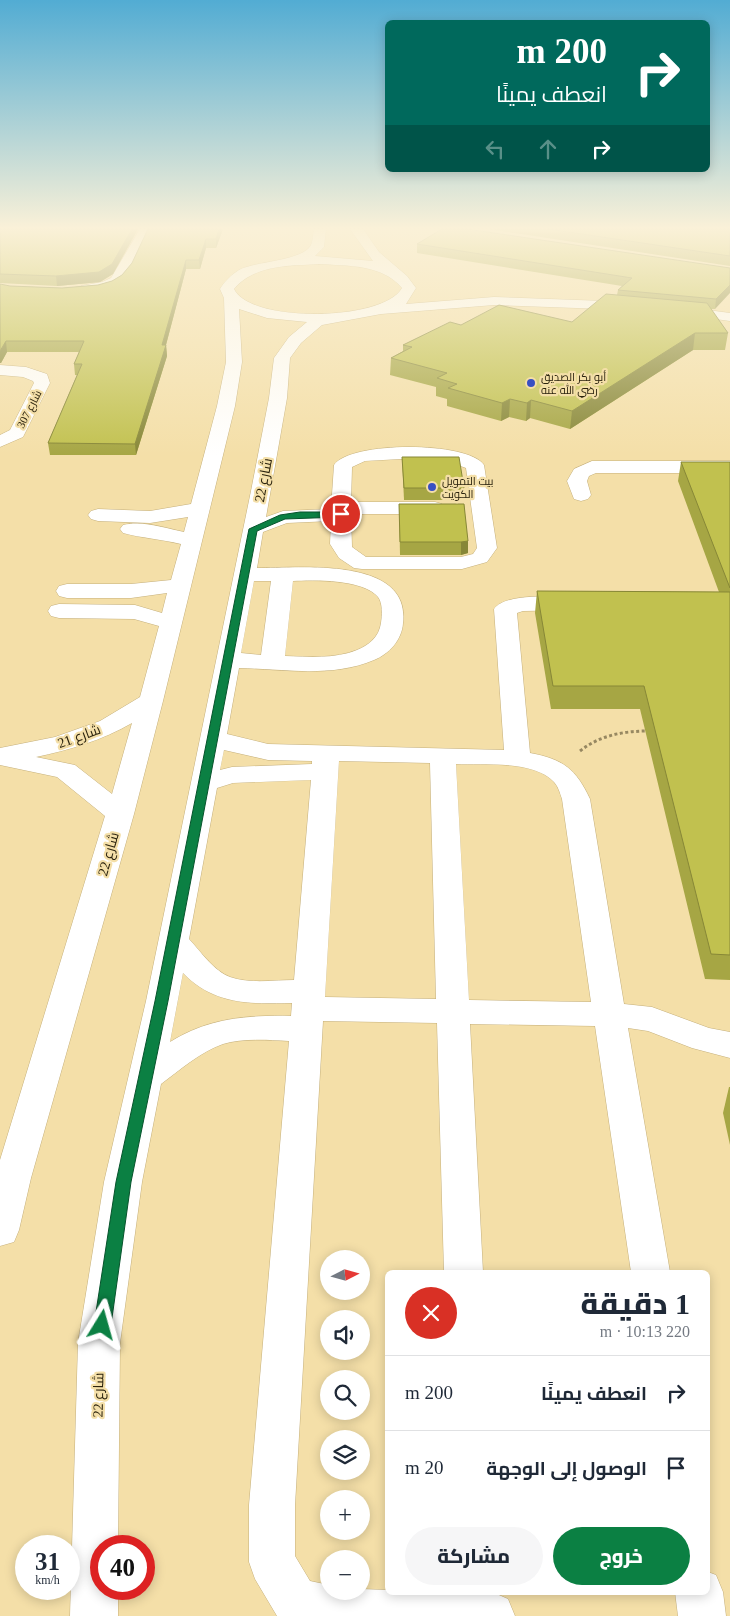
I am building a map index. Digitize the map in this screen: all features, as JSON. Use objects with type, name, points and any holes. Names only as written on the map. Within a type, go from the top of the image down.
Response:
[{"type":"street","name":"شارع 22","points":[[0,1230],[16,1168],[120,814],[151,701],[226,406],[234,362],[231,304]]},
{"type":"street","points":[[240,304],[246,308],[270,314],[301,318],[333,318],[380,310],[451,304]]},
{"type":"street","points":[[380,310],[392,304]]},
{"type":"street","points":[[595,304],[642,306]]},
{"type":"street","points":[[660,308],[730,317]]},
{"type":"street","name":"شارع 22","points":[[94,1616],[100,1343],[124,1182],[253,529],[274,495],[278,398],[282,358],[295,340],[308,329],[317,322],[333,318]]},
{"type":"street","name":"شارع 307","points":[[0,370],[35,374],[42,383],[16,433],[0,442]]},
{"type":"street","points":[[436,454],[451,455],[466,460],[475,465],[466,508],[487,548],[480,558],[462,563],[362,563],[349,557],[343,551],[340,544],[343,465],[349,460],[367,455],[436,454]]},
{"type":"street","points":[[581,495],[577,481],[580,473],[592,467],[730,466]]},
{"type":"street","points":[[274,495],[341,508]]},
{"type":"street","points":[[253,529],[283,517],[341,508],[466,508]]},
{"type":"street","points":[[192,540],[96,522],[200,509]]},
{"type":"street","points":[[228,660],[333,663],[361,657],[382,645],[388,638],[392,624],[390,599],[380,587],[370,582],[346,576],[244,575]]},
{"type":"street","points":[[272,662],[282,576]]},
{"type":"street","points":[[171,622],[135,612],[64,601],[181,585]]},
{"type":"street","points":[[518,759],[506,609],[521,604],[590,602]]},
{"type":"street","name":"شارع 21","points":[[0,756],[61,744],[109,726],[151,701]]},
{"type":"street","points":[[213,738],[241,747],[326,763]]},
{"type":"street","name":"شارع 21","points":[[0,756],[66,771],[120,814]]},
{"type":"street","points":[[443,756],[463,1270]]},
{"type":"street","points":[[204,783],[232,775],[326,763],[443,756],[537,761],[560,771],[571,785],[576,799],[650,1270]]},
{"type":"street","points":[[326,763],[272,1505],[272,1562],[296,1602],[348,1613],[491,1616]]},
{"type":"street","points":[[173,941],[201,971],[220,986],[245,990],[308,1010],[610,1014],[652,1018],[704,1039],[730,1045]]},
{"type":"street","points":[[145,1078],[182,1051],[211,1036],[308,1010]]},
{"type":"street","points":[[475,1595],[476,1616]]},
{"type":"street","points":[[699,1595],[702,1616]]},
{"type":"path","points":[[560,771],[589,742],[626,731],[654,731]]},
{"type":"building","points":[[0,304],[173,304],[162,345],[166,345],[135,444],[48,443],[82,364],[74,364],[84,341],[6,341],[0,351]]},
{"type":"building","name":"أبو بكر الصديق رضي الله عنه","points":[[593,304],[708,304],[728,333],[695,333],[572,411],[531,400],[527,403],[510,399],[502,403],[448,388],[457,384],[437,378],[447,373],[391,358],[412,347],[403,345],[450,322],[461,325],[499,305],[572,322]]},
{"type":"building","points":[[402,457],[459,457],[464,488],[404,488]]},
{"type":"building","points":[[681,462],[730,462],[730,588]]},
{"type":"building","points":[[399,504],[464,504],[468,541],[400,542]]},
{"type":"building","points":[[537,591],[730,592],[730,955],[711,954],[644,686],[553,686]]},
{"type":"place","name":"أبو بكر الصديق رضي الله عنه","points":[[531,383]]},
{"type":"place","name":"بيت التمويل الكويت","points":[[432,487]]},
{"type":"route","points":[[102,1325],[124,1182],[162,1001],[253,529],[283,517],[341,514]]}]
